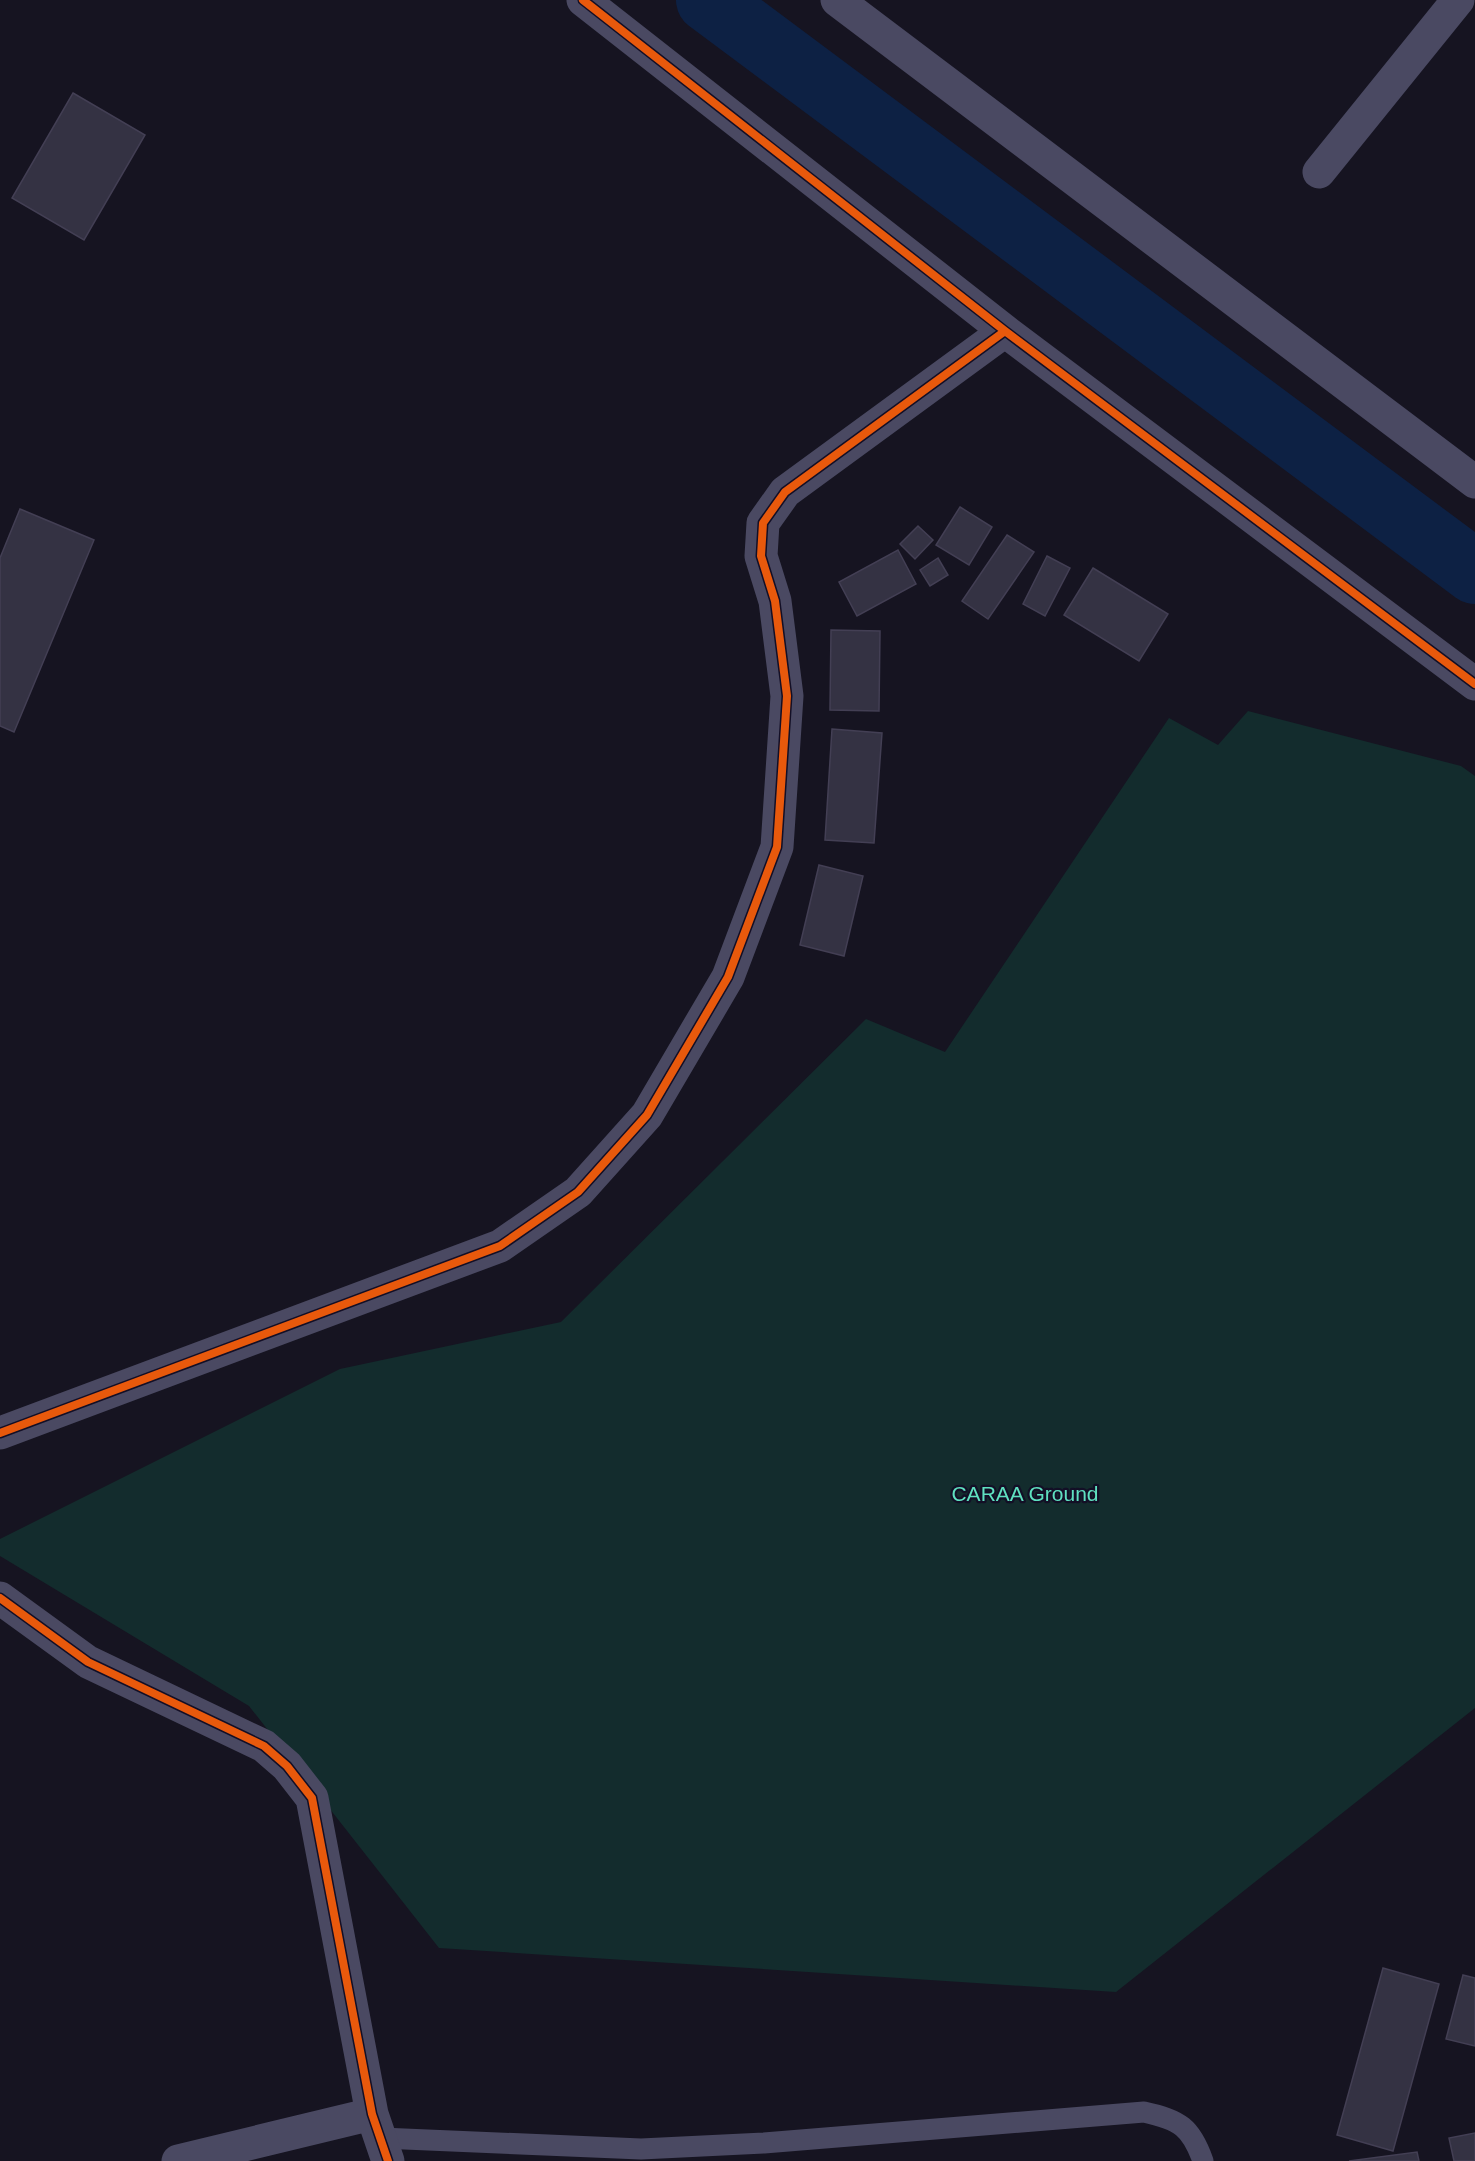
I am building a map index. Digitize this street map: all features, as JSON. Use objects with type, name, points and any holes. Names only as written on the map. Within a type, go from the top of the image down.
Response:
[{"type":"street","points":[[583,0],[1005,331],[1475,684]]},
{"type":"street","points":[[837,0],[1475,482]]},
{"type":"street","points":[[1319,172],[1458,0]]},
{"type":"street","points":[[0,1433],[500,1246],[578,1192],[647,1115],[722,986],[777,847],[787,696],[775,601],[761,556],[763,523],[785,492],[1005,331]]},
{"type":"street","points":[[0,1598],[88,1662],[264,1746],[287,1766],[312,1798],[380,2138],[178,2161]]},
{"type":"lane","points":[[380,2138],[641,2148],[764,2143],[1144,2112],[1164,2116],[1181,2126],[1194,2137],[1203,2161]]},
{"type":"green space","name":"CARAA Ground","points":[[1248,711],[1461,766],[1475,776],[1475,1708],[1116,1992],[439,1948],[249,1706],[0,1556],[0,1539],[340,1369],[561,1322],[866,1019],[945,1052],[1169,718],[1218,745]]},
{"type":"building","points":[[73,93],[145,135],[84,240],[12,198]]},
{"type":"building","points":[[960,507],[992,527],[969,565],[936,545]]},
{"type":"building","points":[[20,509],[94,540],[14,732],[0,726],[0,558]]},
{"type":"building","points":[[918,526],[933,540],[915,559],[900,544]]},
{"type":"building","points":[[1007,535],[1034,552],[988,619],[962,601]]},
{"type":"building","points":[[898,550],[916,584],[857,616],[839,582]]},
{"type":"building","points":[[1047,556],[1070,568],[1045,616],[1023,604]]},
{"type":"building","points":[[938,558],[948,575],[930,586],[920,570]]},
{"type":"building","points":[[1093,568],[1168,614],[1139,661],[1064,615]]},
{"type":"building","points":[[831,630],[880,631],[879,711],[830,710]]},
{"type":"building","points":[[832,729],[882,733],[874,843],[825,840]]},
{"type":"building","points":[[819,865],[863,876],[844,956],[800,945]]},
{"type":"building","points":[[1383,1968],[1439,1984],[1393,2151],[1337,2135]]},
{"type":"building","points":[[1463,1975],[1475,1978],[1475,2046],[1446,2039]]},
{"type":"building","points":[[1475,2133],[1475,2161],[1454,2161],[1449,2138]]},
{"type":"building","points":[[1417,2152],[1419,2161],[1349,2161]]},
{"type":"waterway","points":[[708,0],[1475,572]]},
{"type":"cycle path","points":[[583,0],[1005,331],[1475,684]]},
{"type":"cycle path","points":[[0,1433],[500,1246],[578,1192],[647,1115],[728,977],[777,847],[787,696],[775,601],[761,556],[763,523],[785,492],[1005,331]]},
{"type":"cycle path","points":[[0,1598],[88,1662],[264,1746],[287,1766],[312,1798],[372,2114],[388,2161]]}]
